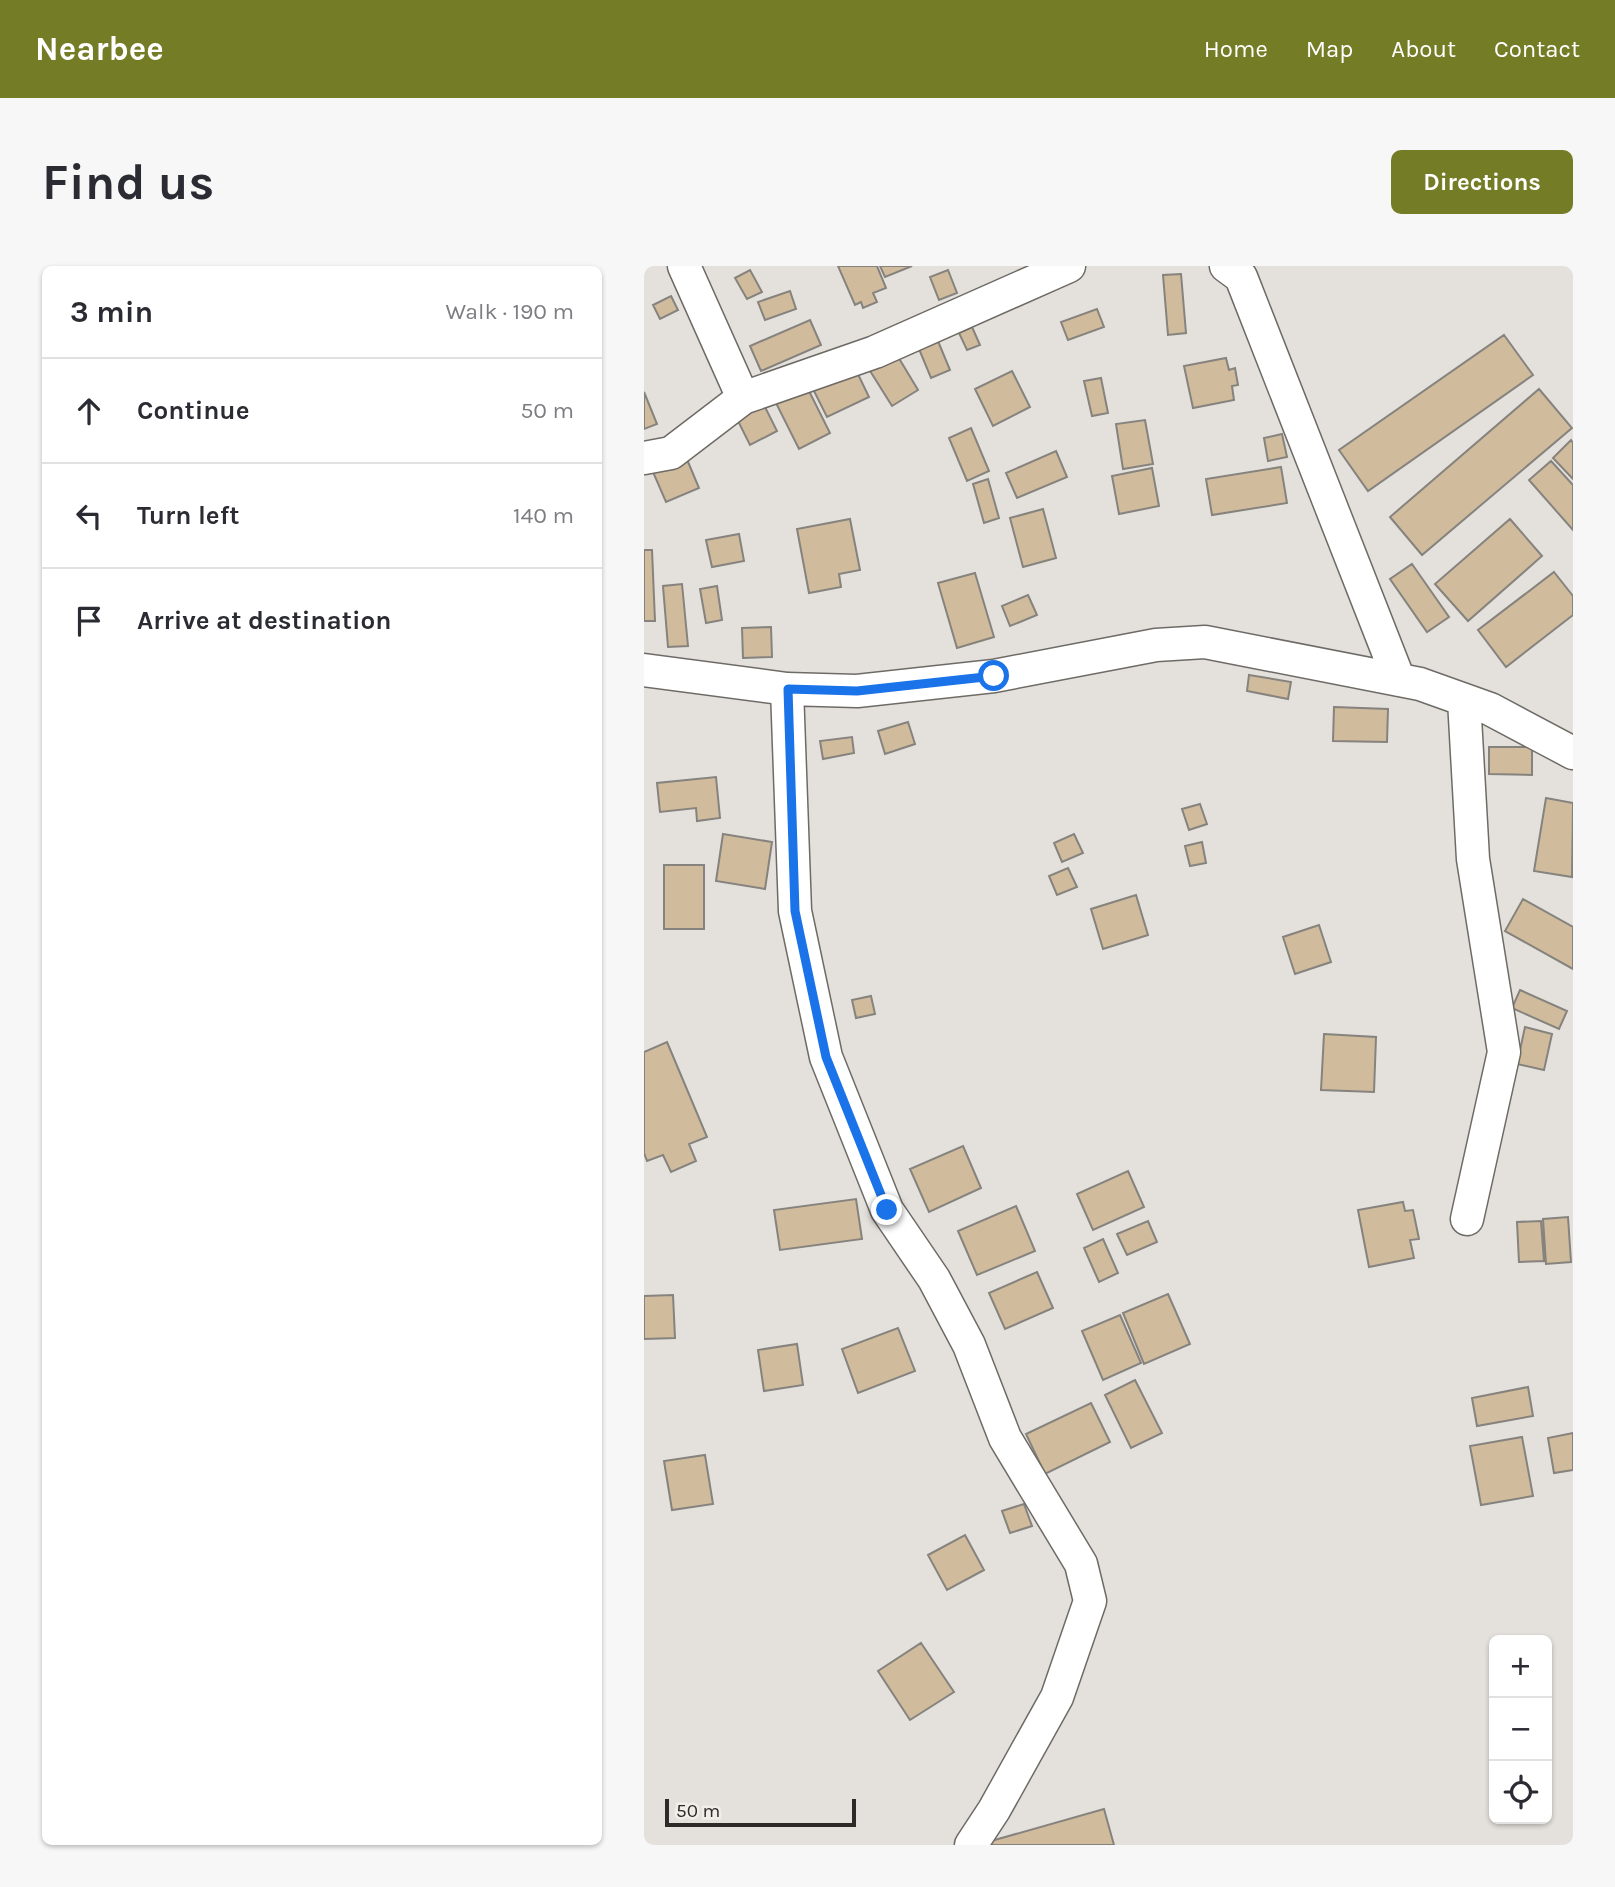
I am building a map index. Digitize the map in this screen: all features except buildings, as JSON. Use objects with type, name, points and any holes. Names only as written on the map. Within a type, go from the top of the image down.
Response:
[{"type":"street","points":[[684,266],[743,398]]},
{"type":"street","points":[[644,458],[671,453],[743,398],[875,352],[1069,266]]},
{"type":"street","points":[[1226,266],[1241,277],[1399,680]]},
{"type":"street","points":[[644,670],[788,689],[857,691],[994,676],[1156,645],[1205,642],[1399,680],[1490,709],[1573,753]]},
{"type":"street","points":[[788,689],[795,911],[826,1057],[887,1210],[934,1279],[969,1345],[1005,1438],[1081,1564],[1090,1601],[1057,1697],[994,1810],[971,1845]]},
{"type":"street","points":[[1464,700],[1473,859],[1504,1052],[1467,1219]]},
{"type":"route","points":[[887,1210],[826,1057],[795,911],[788,689],[857,691],[994,676]]}]
